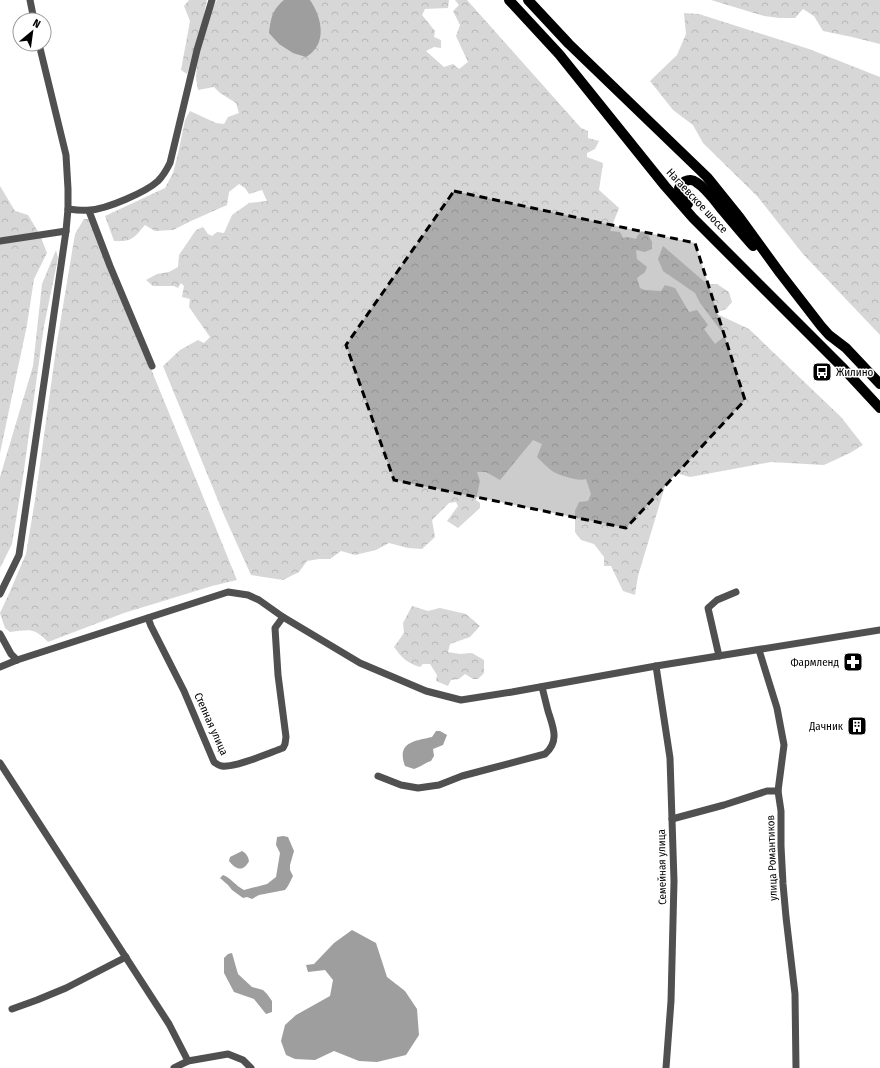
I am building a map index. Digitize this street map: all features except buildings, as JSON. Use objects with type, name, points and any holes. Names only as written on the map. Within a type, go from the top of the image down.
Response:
[{"type":"main road","name":"Нагаевское шоссе","points":[[509,0],[559,54],[665,186],[694,218],[842,367],[880,408]]},
{"type":"main road","name":"Нагаевское шоссе","points":[[528,0],[569,44],[707,177],[740,218],[821,326],[846,348],[880,384]]},
{"type":"main road","points":[[767,291],[757,274],[683,198],[679,191],[680,186],[688,180],[695,180],[710,195],[766,261],[780,273]]},
{"type":"street","points":[[30,0],[32,12]]},
{"type":"street","points":[[68,209],[89,211],[103,208],[142,192],[158,181],[165,172],[172,156],[197,50],[212,0]]},
{"type":"street","points":[[0,594],[19,555],[68,209],[66,155],[41,52]]},
{"type":"street","points":[[89,211],[110,266],[152,366]]},
{"type":"street","points":[[0,241],[66,231]]},
{"type":"street","points":[[0,590],[8,578]]},
{"type":"street","points":[[0,667],[17,660],[228,592],[248,595],[259,600],[283,617],[360,663],[426,691],[461,700],[656,666],[880,630]]},
{"type":"street","points":[[719,656],[708,608],[716,600],[736,592]]},
{"type":"street","name":"Степная улица","points":[[148,618],[184,691],[214,762],[218,765],[224,766],[237,764],[282,748],[286,744],[278,675],[275,628],[283,617]]},
{"type":"street","points":[[0,634],[11,654],[17,660]]},
{"type":"street","name":"улица Романтиков","points":[[759,650],[777,708],[784,745],[778,791],[781,811],[783,884],[795,994],[796,1068]]},
{"type":"street","name":"Семейная улица","points":[[656,666],[670,758],[674,881],[671,1001],[666,1068]]},
{"type":"street","points":[[378,776],[401,785],[418,788],[439,786],[462,776],[546,754],[552,749],[554,730],[542,687]]},
{"type":"street","points":[[0,763],[169,1024],[188,1061]]},
{"type":"street","points":[[672,819],[724,805],[766,791],[778,791]]},
{"type":"street","points":[[12,1009],[66,988],[126,957]]},
{"type":"street","points":[[174,1068],[188,1061],[228,1054],[243,1060],[251,1068]]},
{"type":"highlighted area","points":[[454,191],[695,243],[745,400],[626,528],[394,480],[346,345]]},
{"type":"green space","points":[[189,0],[207,0],[187,74],[181,70],[190,21],[184,6]]},
{"type":"green space","points":[[217,0],[449,0],[448,8],[425,9],[422,15],[435,31],[434,37],[441,40],[441,48],[434,47],[426,51],[444,67],[453,64],[459,69],[468,62],[456,36],[460,25],[453,11],[459,5],[455,0],[467,0],[581,128],[588,131],[588,138],[599,141],[595,149],[587,153],[587,157],[603,163],[599,190],[619,208],[610,231],[620,232],[623,238],[628,237],[636,239],[642,231],[647,232],[652,242],[652,249],[645,252],[636,250],[637,259],[647,267],[645,272],[637,278],[640,288],[645,290],[661,291],[665,285],[675,288],[689,312],[697,310],[708,325],[704,329],[715,344],[725,336],[700,303],[695,293],[663,271],[658,259],[663,246],[707,284],[717,284],[729,292],[732,302],[726,309],[715,313],[749,329],[841,417],[863,445],[824,465],[771,462],[690,477],[676,473],[666,483],[638,576],[635,595],[623,591],[611,566],[604,566],[604,557],[594,544],[581,540],[575,532],[575,511],[579,502],[588,501],[591,494],[586,479],[574,479],[552,471],[537,457],[542,444],[533,440],[500,480],[486,472],[477,472],[480,481],[476,500],[480,503],[480,508],[458,528],[447,521],[458,506],[456,502],[449,503],[432,520],[435,537],[422,549],[408,548],[389,543],[376,550],[355,555],[341,551],[330,559],[307,561],[299,572],[283,580],[251,575],[224,515],[163,366],[180,350],[198,340],[204,343],[210,337],[189,307],[190,299],[182,297],[184,286],[181,283],[178,288],[174,286],[153,286],[146,280],[157,274],[169,272],[178,267],[179,255],[196,230],[203,227],[208,234],[212,236],[217,232],[224,233],[232,215],[249,203],[267,201],[262,190],[249,194],[245,188],[239,184],[229,192],[227,205],[173,230],[155,231],[145,225],[135,236],[125,241],[114,241],[105,216],[165,188],[173,173],[185,120],[190,111],[216,123],[224,124],[228,117],[239,113],[236,103],[220,93],[214,87],[198,90],[196,78],[199,41]]},
{"type":"green space","points":[[711,0],[880,0],[880,44],[823,31],[814,16],[803,9],[795,18],[779,18],[764,16]]},
{"type":"green space","points":[[684,13],[699,14],[809,49],[880,77],[880,335],[803,254],[757,196],[703,143],[693,125],[673,110],[650,81],[677,55],[686,34]]},
{"type":"green space","points":[[0,186],[15,211],[28,215],[40,235],[47,253],[34,279],[27,325],[0,453]]},
{"type":"green space","points":[[84,219],[90,219],[237,580],[212,586],[124,613],[48,642],[35,632],[10,632],[5,628],[0,613],[26,554],[57,342],[75,234]]},
{"type":"green space","points":[[56,250],[58,258],[44,326],[12,544],[0,568],[0,477],[33,366],[42,284]]},
{"type":"green space","points":[[412,606],[428,611],[440,608],[466,614],[480,626],[470,637],[450,644],[448,652],[460,654],[472,653],[484,660],[484,673],[478,679],[473,679],[465,674],[459,679],[451,680],[448,686],[436,681],[437,675],[430,664],[423,664],[420,667],[405,660],[394,647],[404,633],[403,623]]},
{"type":"shaded area","points":[[284,0],[310,0],[318,15],[321,30],[318,45],[313,52],[306,57],[293,53],[279,44],[269,33],[273,15],[277,7]]},
{"type":"shaded area","points":[[436,731],[440,731],[447,735],[443,745],[433,749],[434,756],[431,761],[414,769],[405,766],[403,752],[405,747],[419,740],[432,737]]},
{"type":"shaded area","points":[[277,837],[288,837],[294,851],[290,865],[290,870],[293,876],[285,890],[259,895],[252,899],[247,897],[243,898],[220,878],[223,875],[226,876],[244,890],[267,884],[276,877],[280,853],[276,845]]},
{"type":"shaded area","points":[[242,851],[247,855],[249,861],[244,867],[236,868],[229,861],[230,857]]},
{"type":"shaded area","points":[[352,930],[376,943],[387,977],[405,991],[417,1009],[419,1035],[406,1055],[377,1062],[359,1061],[334,1051],[315,1060],[295,1059],[286,1055],[281,1041],[285,1025],[296,1015],[330,996],[333,980],[325,970],[308,972],[306,965],[314,964],[334,943]]},
{"type":"shaded area","points":[[232,953],[238,974],[252,987],[263,990],[267,994],[272,1001],[272,1012],[266,1014],[254,999],[234,992],[224,973],[224,958],[228,954]]},
{"type":"place","name":"Жилино","points":[[822,372]]},
{"type":"place","name":"Фармленд","points":[[853,662]]},
{"type":"place","name":"Дачник","points":[[857,726]]}]
